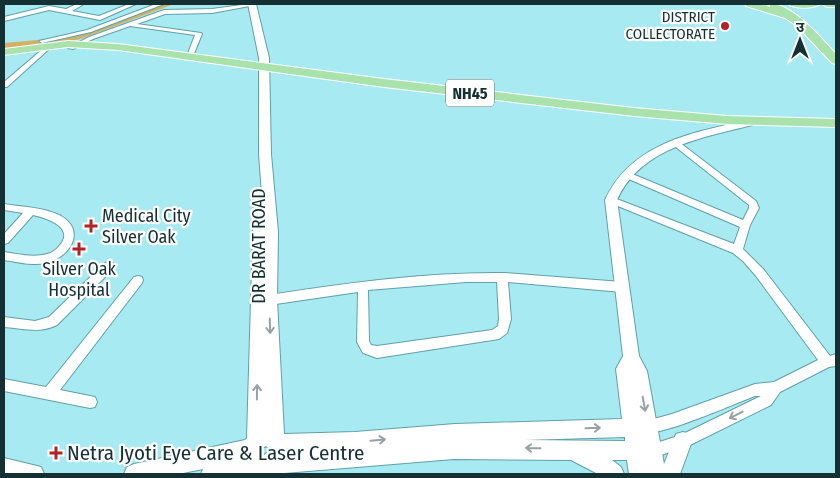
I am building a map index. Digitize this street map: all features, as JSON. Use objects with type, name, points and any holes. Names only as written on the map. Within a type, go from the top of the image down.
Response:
[{"type":"highway","points":[[750,4],[778,13],[801,24]]},
{"type":"highway","points":[[772,4],[801,24],[836,61]]},
{"type":"highway","points":[[772,4],[801,18],[836,53]]},
{"type":"highway","points":[[793,4],[815,4]]},
{"type":"highway","points":[[827,4],[836,4]]},
{"type":"highway","name":"NH45","points":[[4,56],[44,45],[77,45],[214,60]]},
{"type":"highway","name":"NH45","points":[[4,52],[42,46],[77,45],[214,60],[260,63],[634,112],[836,128]]},
{"type":"highway","name":"NH45","points":[[749,122],[836,123]]},
{"type":"street","points":[[4,19],[32,4]]},
{"type":"street","points":[[67,11],[81,4]]},
{"type":"street","points":[[4,85],[44,45],[133,4]]},
{"type":"street","points":[[66,36],[101,27],[161,4]]},
{"type":"street","points":[[66,36],[77,45],[128,24],[171,10],[212,11],[252,4]]},
{"type":"street","name":"DR BARAT ROAD","points":[[252,4],[259,37],[271,232],[263,455]]},
{"type":"street","points":[[4,19],[45,8],[100,18]]},
{"type":"street","points":[[128,24],[198,34],[190,56]]},
{"type":"street","name":"DR BARAT ROAD","points":[[260,63],[263,455]]},
{"type":"street","points":[[656,474],[644,450],[625,369],[631,357],[611,200],[616,187],[627,175],[649,157],[675,142],[749,122]]},
{"type":"street","points":[[675,142],[752,203],[754,208],[745,224],[737,250]]},
{"type":"street","points":[[627,175],[745,224]]},
{"type":"street","points":[[134,474],[355,442],[455,433],[640,427],[672,421],[755,390],[775,388],[832,361],[760,273],[737,250],[611,200]]},
{"type":"street","points":[[4,207],[50,216],[62,223],[69,233],[68,242],[55,257],[48,260],[4,256]]},
{"type":"street","points":[[4,240],[30,212]]},
{"type":"street","points":[[4,322],[39,327],[46,325],[53,321],[109,266]]},
{"type":"street","points":[[269,300],[363,286],[466,278],[536,278],[622,287]]},
{"type":"street","points":[[363,286],[363,342],[367,349],[377,352],[495,335],[503,329],[505,319],[502,278]]},
{"type":"street","points":[[49,394],[138,280]]},
{"type":"street","points":[[4,385],[90,402]]},
{"type":"street","points":[[211,474],[263,455],[454,449],[644,450],[683,442],[766,400],[775,388]]},
{"type":"street","points":[[670,474],[683,442]]},
{"type":"street","points":[[572,450],[602,465],[614,474]]},
{"type":"street","points":[[640,474],[644,450]]},
{"type":"street","points":[[4,468],[34,474]]},
{"type":"waterway","points":[[4,46],[59,41],[76,37],[169,4]]},
{"type":"place","name":"DISTRICT COLLECTORATE","points":[[725,26]]},
{"type":"place","name":"Medical City Silver Oak","points":[[91,226]]},
{"type":"place","name":"Silver Oak Hospital","points":[[79,249]]},
{"type":"place","name":"Netra Jyoti Eye Care & Laser Centre","points":[[56,453]]}]
